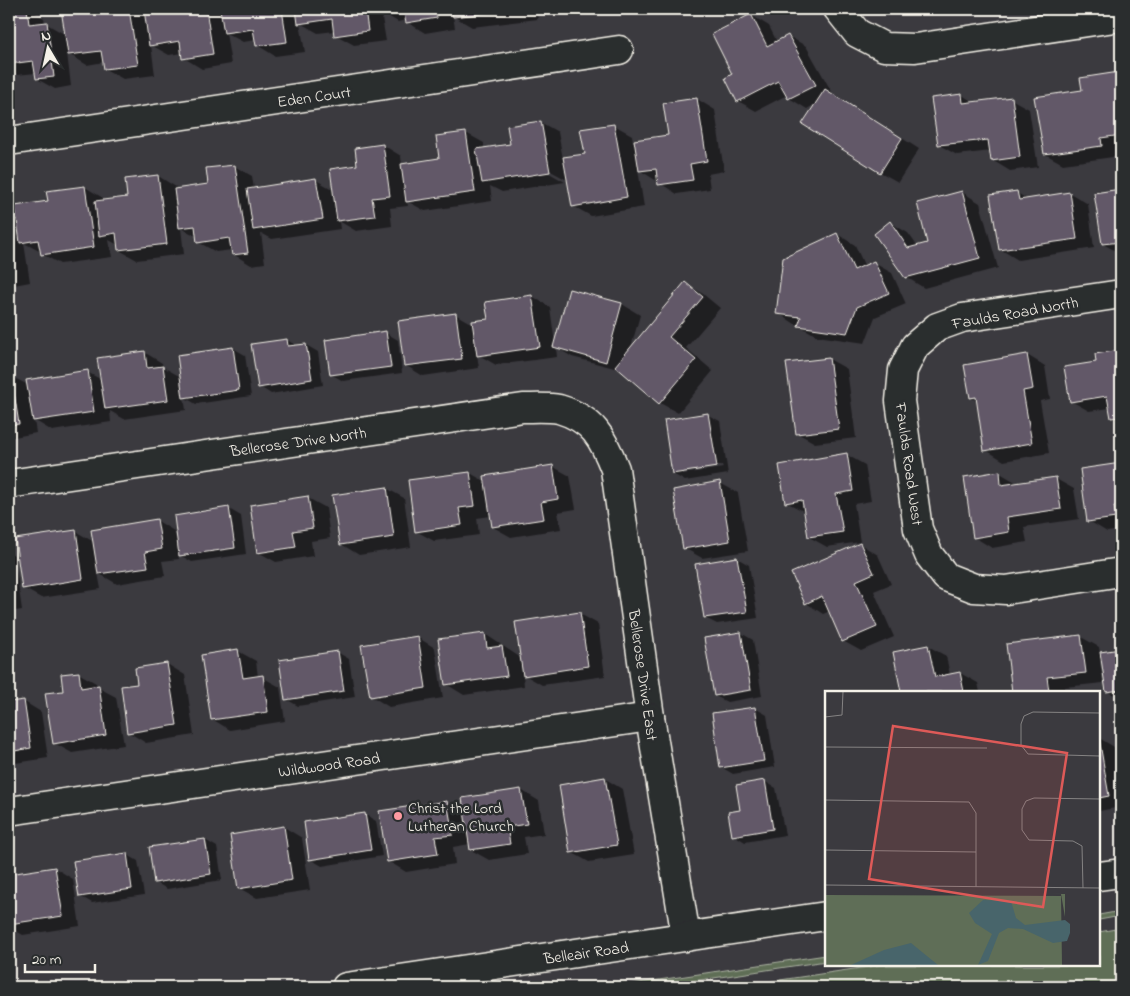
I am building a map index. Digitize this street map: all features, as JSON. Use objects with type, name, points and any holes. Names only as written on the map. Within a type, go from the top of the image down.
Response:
[{"type":"street","points":[[838,9],[857,32],[884,47],[915,48],[1121,17]]},
{"type":"street","name":"Eden Court","points":[[9,141],[618,50]]},
{"type":"street","name":"Faulds Road North","points":[[915,346],[937,327],[962,318],[1121,294]]},
{"type":"street","name":"Faulds Road West","points":[[915,346],[903,370],[900,402],[918,529],[928,555],[946,576],[974,588],[1006,590],[1121,572]]},
{"type":"street","name":"Bellerose Drive North","points":[[9,484],[523,408],[558,409],[585,420]]},
{"type":"street","name":"Bellerose Drive East","points":[[585,420],[604,441],[615,469],[650,717],[686,937]]},
{"type":"street","name":"Wildwood Road","points":[[9,811],[650,717]]},
{"type":"street","points":[[1100,876],[1121,873]]},
{"type":"street","name":"Belleair Road","points":[[346,987],[825,916]]},
{"type":"green space","points":[[1121,911],[1121,916],[1100,920],[1100,915]]},
{"type":"green space","points":[[1121,928],[1121,987],[733,987],[874,966],[1100,966],[1100,932]]},
{"type":"green space","points":[[825,955],[825,961],[654,987],[612,987]]},
{"type":"building","points":[[9,9],[27,9],[29,24],[47,22],[54,77],[36,79],[33,61],[9,64]]},
{"type":"building","points":[[61,9],[129,9],[138,65],[104,69],[101,51],[68,55]]},
{"type":"building","points":[[144,9],[206,9],[213,54],[182,59],[180,41],[149,46]]},
{"type":"building","points":[[220,9],[282,9],[287,42],[256,46],[253,29],[224,33]]},
{"type":"building","points":[[296,9],[365,9],[368,31],[334,36],[332,19],[298,24]]},
{"type":"building","points":[[379,9],[398,9],[379,12]]},
{"type":"building","points":[[403,9],[436,9],[437,18],[406,23]]},
{"type":"building","points":[[451,9],[520,9],[453,17]]},
{"type":"building","points":[[751,14],[767,46],[788,35],[816,85],[788,99],[778,81],[737,102],[725,78],[732,74],[712,34]]},
{"type":"building","points":[[1119,72],[1121,83],[1121,135],[1101,138],[1102,146],[1044,154],[1034,97],[1082,90],[1080,78]]},
{"type":"building","points":[[825,89],[902,138],[880,173],[802,124]]},
{"type":"building","points":[[962,94],[963,103],[1012,97],[1020,157],[991,161],[988,140],[938,145],[931,98]]},
{"type":"building","points":[[697,98],[707,161],[690,164],[693,180],[658,185],[656,169],[639,171],[634,140],[668,135],[663,103]]},
{"type":"building","points":[[541,121],[550,172],[482,183],[476,149],[510,144],[507,126]]},
{"type":"building","points":[[614,124],[627,197],[572,207],[563,157],[585,154],[580,129]]},
{"type":"building","points":[[466,132],[475,192],[406,202],[401,164],[439,158],[436,136]]},
{"type":"building","points":[[383,144],[390,196],[372,198],[375,216],[337,221],[330,169],[357,165],[355,148]]},
{"type":"building","points":[[235,165],[248,253],[232,255],[229,238],[197,243],[195,226],[179,228],[174,189],[208,184],[206,168]]},
{"type":"building","points":[[158,175],[167,244],[118,250],[116,233],[99,236],[95,201],[127,197],[125,179]]},
{"type":"building","points":[[316,178],[323,219],[253,230],[247,189]]},
{"type":"building","points":[[85,186],[94,247],[41,255],[38,240],[20,243],[15,206],[48,201],[46,191]]},
{"type":"building","points":[[1121,189],[1121,242],[1102,244],[1094,193]]},
{"type":"building","points":[[962,191],[980,258],[905,278],[874,234],[890,221],[908,248],[927,243],[917,203]]},
{"type":"building","points":[[1017,191],[1019,200],[1070,192],[1077,239],[999,250],[990,195]]},
{"type":"building","points":[[837,233],[854,270],[874,261],[889,293],[857,307],[847,333],[798,326],[801,317],[776,314],[783,258]]},
{"type":"building","points":[[9,248],[13,273],[9,273]]},
{"type":"building","points":[[685,282],[703,297],[669,337],[696,360],[659,404],[615,366]]},
{"type":"building","points":[[569,289],[622,303],[606,362],[553,347]]},
{"type":"building","points":[[532,295],[540,347],[477,356],[472,321],[488,319],[485,302]]},
{"type":"building","points":[[456,313],[462,359],[404,366],[398,321]]},
{"type":"building","points":[[386,331],[391,367],[330,375],[325,340]]},
{"type":"building","points":[[287,339],[288,346],[306,344],[312,379],[258,388],[251,344]]},
{"type":"building","points":[[233,347],[239,390],[183,398],[177,355]]},
{"type":"building","points":[[1121,350],[1121,417],[1111,418],[1107,396],[1070,402],[1064,367],[1096,362],[1095,354]]},
{"type":"building","points":[[145,351],[147,368],[163,366],[168,400],[105,409],[97,358]]},
{"type":"building","points":[[1027,354],[1033,389],[1023,391],[1032,443],[984,451],[976,397],[970,398],[964,365]]},
{"type":"building","points":[[829,358],[839,429],[796,434],[786,363]]},
{"type":"building","points":[[88,370],[94,412],[33,421],[26,380]]},
{"type":"building","points":[[11,373],[19,424],[9,425],[9,374]]},
{"type":"building","points":[[708,413],[717,467],[672,474],[664,420]]},
{"type":"building","points":[[847,453],[853,491],[836,494],[843,532],[808,537],[802,500],[785,503],[779,465]]},
{"type":"building","points":[[1121,463],[1121,505],[1114,506],[1116,518],[1087,522],[1080,469]]},
{"type":"building","points":[[553,465],[558,499],[541,502],[544,519],[492,527],[484,476]]},
{"type":"building","points":[[1000,471],[1001,485],[1056,477],[1061,509],[1007,517],[1009,532],[973,538],[964,477]]},
{"type":"building","points":[[470,472],[475,506],[459,508],[462,525],[415,532],[408,480]]},
{"type":"building","points":[[720,481],[730,541],[683,549],[673,490]]},
{"type":"building","points":[[387,487],[394,537],[340,545],[332,495]]},
{"type":"building","points":[[308,496],[313,528],[293,531],[296,547],[257,553],[250,505]]},
{"type":"building","points":[[229,507],[235,548],[179,556],[174,516]]},
{"type":"building","points":[[157,519],[162,549],[145,552],[148,567],[98,574],[91,530]]},
{"type":"building","points":[[76,530],[83,579],[22,589],[15,539]]},
{"type":"building","points":[[860,543],[874,573],[856,581],[877,627],[842,642],[822,596],[805,604],[791,573]]},
{"type":"building","points":[[737,557],[747,612],[704,618],[695,564]]},
{"type":"building","points":[[580,612],[588,666],[523,676],[515,622]]},
{"type":"building","points":[[741,632],[751,690],[714,696],[704,638]]},
{"type":"building","points":[[485,633],[487,648],[502,646],[507,676],[445,685],[438,639]]},
{"type":"building","points":[[1081,635],[1086,673],[1047,677],[1049,691],[1012,691],[1006,644]]},
{"type":"building","points":[[418,636],[426,688],[370,697],[361,645]]},
{"type":"building","points":[[928,645],[935,677],[960,672],[964,691],[901,691],[893,652]]},
{"type":"building","points":[[238,649],[243,678],[263,675],[268,712],[211,720],[201,655]]},
{"type":"building","points":[[1121,649],[1121,690],[1106,692],[1100,652]]},
{"type":"building","points":[[338,651],[344,691],[285,700],[279,660]]},
{"type":"building","points":[[167,663],[177,725],[127,733],[121,686],[137,684],[135,668]]},
{"type":"building","points":[[79,672],[81,688],[99,685],[106,735],[53,744],[45,693],[63,691],[61,674]]},
{"type":"building","points":[[24,700],[31,748],[9,752],[9,702]]},
{"type":"building","points":[[755,707],[764,761],[720,768],[712,713]]},
{"type":"building","points":[[1100,744],[1109,796],[1100,798]]},
{"type":"building","points":[[605,777],[617,845],[570,853],[559,785]]},
{"type":"building","points":[[765,780],[773,829],[732,836],[728,812],[740,810],[736,785]]},
{"type":"building","points":[[521,789],[527,824],[507,827],[510,844],[470,850],[462,798]]},
{"type":"building","points":[[447,801],[453,835],[435,837],[438,854],[387,862],[379,811]]},
{"type":"building","points":[[365,813],[371,850],[309,860],[304,822]]},
{"type":"building","points":[[284,826],[292,880],[238,889],[230,835]]},
{"type":"building","points":[[205,839],[211,874],[154,883],[149,847]]},
{"type":"building","points":[[127,853],[132,889],[79,897],[73,861]]},
{"type":"building","points":[[55,867],[63,916],[9,924],[9,874]]},
{"type":"place","name":"Christ the Lord Lutheran Church","points":[[398,816]]}]
